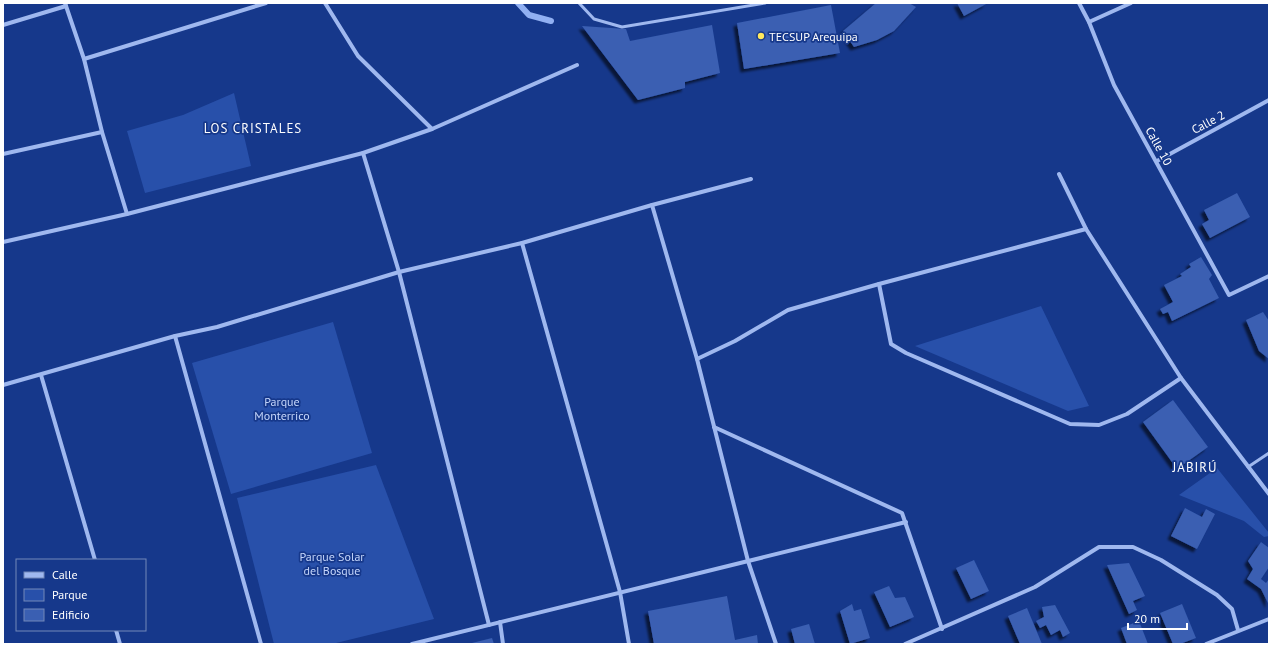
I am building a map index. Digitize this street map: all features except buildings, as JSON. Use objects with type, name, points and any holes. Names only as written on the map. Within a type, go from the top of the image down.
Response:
[{"type":"street","points":[[84,59],[266,3]]},
{"type":"street","points":[[325,3],[358,56],[432,129]]},
{"type":"street","name":"Calle 10","points":[[1079,3],[1089,22],[1114,85],[1230,295],[1269,276]]},
{"type":"street","points":[[1089,22],[1130,3]]},
{"type":"street","points":[[3,25],[66,4],[84,59],[102,132],[127,214]]},
{"type":"street","points":[[3,242],[127,214],[362,153],[432,129],[577,65]]},
{"type":"street","name":"Calle 2","points":[[1157,161],[1269,100]]},
{"type":"street","points":[[3,154],[102,132]]},
{"type":"street","points":[[362,153],[399,272],[489,625]]},
{"type":"street","points":[[1059,174],[1086,229],[1182,378],[1269,494]]},
{"type":"street","points":[[3,385],[175,336],[217,328],[399,272],[522,243],[652,205],[751,179]]},
{"type":"street","points":[[652,205],[697,359],[748,561],[776,644]]},
{"type":"street","points":[[697,359],[735,341],[788,310],[879,284],[1086,229]]},
{"type":"street","points":[[522,243],[620,592],[629,644]]},
{"type":"street","points":[[879,284],[891,344],[906,353],[1070,424],[1099,425],[1127,414],[1182,378]]},
{"type":"street","points":[[175,336],[261,644]]},
{"type":"street","points":[[41,375],[95,559]]},
{"type":"street","points":[[714,427],[902,513],[942,629]]},
{"type":"street","points":[[412,644],[906,522]]},
{"type":"street","points":[[905,644],[1035,587],[1099,547],[1133,547],[1161,560],[1217,595],[1232,609],[1238,630]]},
{"type":"street","points":[[1206,644],[1238,630],[1269,619]]},
{"type":"street","points":[[500,622],[503,644]]},
{"type":"street","points":[[116,631],[120,644]]},
{"type":"lane","points":[[578,3],[594,19],[622,27],[765,3]]},
{"type":"lane","points":[[1248,467],[1269,453]]},
{"type":"green space","points":[[234,93],[251,166],[145,193],[127,131],[183,115]]},
{"type":"green space","points":[[1041,306],[1089,406],[1068,411],[915,346]]},
{"type":"green space","name":"Parque Monterrico","points":[[333,322],[372,453],[231,494],[192,363]]},
{"type":"green space","name":"Parque Solar del Bosque","points":[[376,465],[434,619],[332,644],[274,644],[237,498]]},
{"type":"green space","points":[[1217,468],[1269,533],[1269,536],[1264,537],[1244,521],[1179,495]]},
{"type":"waterway","points":[[518,3],[529,15],[551,21]]},
{"type":"place","name":"TECSUP Arequipa","points":[[761,36]]},
{"type":"district","name":"LOS CRISTALES","points":[[253,128]]},
{"type":"district","name":"JABIRÚ","points":[[1195,467]]}]
